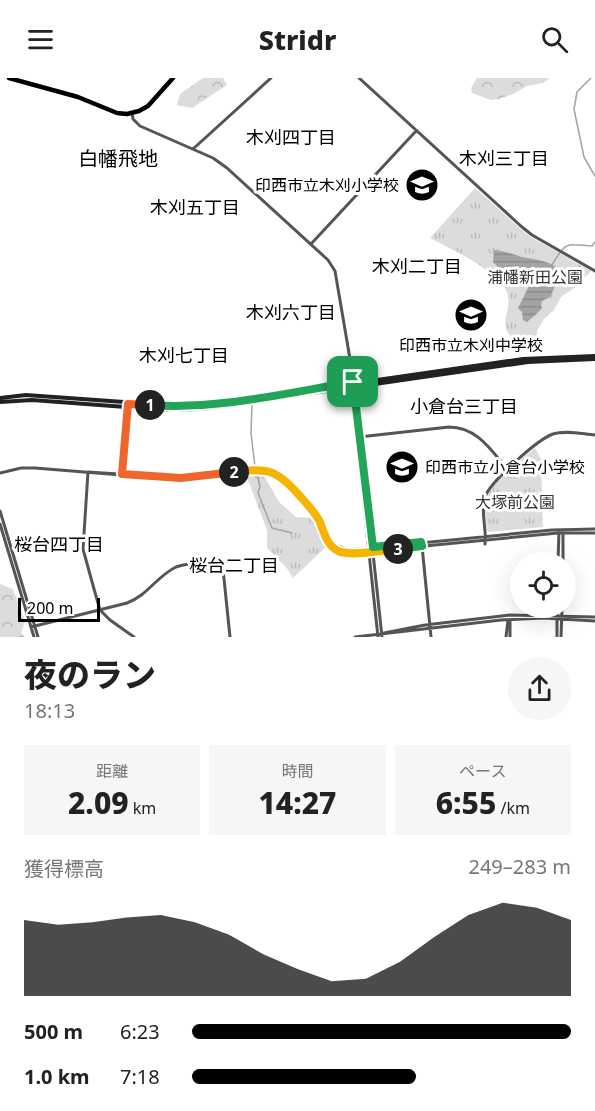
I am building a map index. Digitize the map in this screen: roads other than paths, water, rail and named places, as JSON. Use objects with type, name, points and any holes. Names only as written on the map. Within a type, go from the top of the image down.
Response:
[{"type":"main road","points":[[9,78],[78,97],[117,113],[132,113],[148,106],[173,78]]},
{"type":"main road","points":[[0,400],[26,395],[127,406],[200,405],[525,361],[595,357]]},
{"type":"street","points":[[193,149],[271,78]]},
{"type":"street","points":[[358,78],[522,227],[595,271]]},
{"type":"street","points":[[132,113],[133,119],[140,126],[213,158],[228,168],[330,262],[337,274],[353,385],[380,635]]},
{"type":"street","points":[[311,244],[416,130]]},
{"type":"street","points":[[122,474],[127,406]]},
{"type":"street","points":[[359,437],[449,427],[462,428],[479,437],[508,470]]},
{"type":"street","points":[[486,541],[483,512],[485,497],[492,484],[539,441],[551,435],[564,432],[595,435]]},
{"type":"street","points":[[0,473],[28,468],[181,478],[259,469],[271,472],[287,482],[317,516],[327,541],[339,551],[348,553],[421,542],[486,541]]},
{"type":"street","points":[[88,472],[83,549],[100,610],[134,637]]},
{"type":"street","points":[[0,511],[36,637]]},
{"type":"street","points":[[0,524],[33,627]]},
{"type":"street","points":[[371,549],[486,541],[559,531],[595,531]]},
{"type":"street","points":[[559,531],[563,533],[595,531]]},
{"type":"street","points":[[558,552],[559,531]]},
{"type":"street","points":[[563,533],[563,552]]},
{"type":"street","points":[[421,542],[431,637]]},
{"type":"street","points":[[33,627],[140,598],[173,568],[216,562],[223,569],[230,637]]},
{"type":"street","points":[[355,637],[380,635],[388,631],[509,618],[508,637]]},
{"type":"street","points":[[559,618],[559,637]]},
{"type":"street","points":[[576,618],[595,619]]},
{"type":"waterway","points":[[591,78],[577,92],[574,109],[584,157],[595,176]]},
{"type":"waterway","points":[[552,265],[567,246],[592,246],[595,242]]},
{"type":"waterway","points":[[252,404],[251,433],[260,486],[258,493],[272,528],[292,533]]},
{"type":"place","name":"印西市立木刈小学校","points":[[422,185]]},
{"type":"place","name":"印西市立木刈中学校","points":[[471,315]]},
{"type":"place","name":"印西市立小倉台小学校","points":[[402,467]]},
{"type":"district","name":"木刈四丁目","points":[[291,138]]},
{"type":"district","name":"白幡飛地","points":[[118,159]]},
{"type":"district","name":"木刈三丁目","points":[[504,159]]},
{"type":"district","name":"木刈五丁目","points":[[195,208]]},
{"type":"district","name":"木刈二丁目","points":[[417,267]]},
{"type":"district","name":"木刈六丁目","points":[[291,313]]},
{"type":"district","name":"木刈七丁目","points":[[184,356]]},
{"type":"district","name":"小倉台三丁目","points":[[464,407]]},
{"type":"district","name":"桜台四丁目","points":[[59,545]]},
{"type":"district","name":"桜台二丁目","points":[[234,566]]},
{"type":"park label","name":"浦幡新田公園","points":[[535,277]]},
{"type":"park label","name":"大塚前公園","points":[[515,502]]}]
